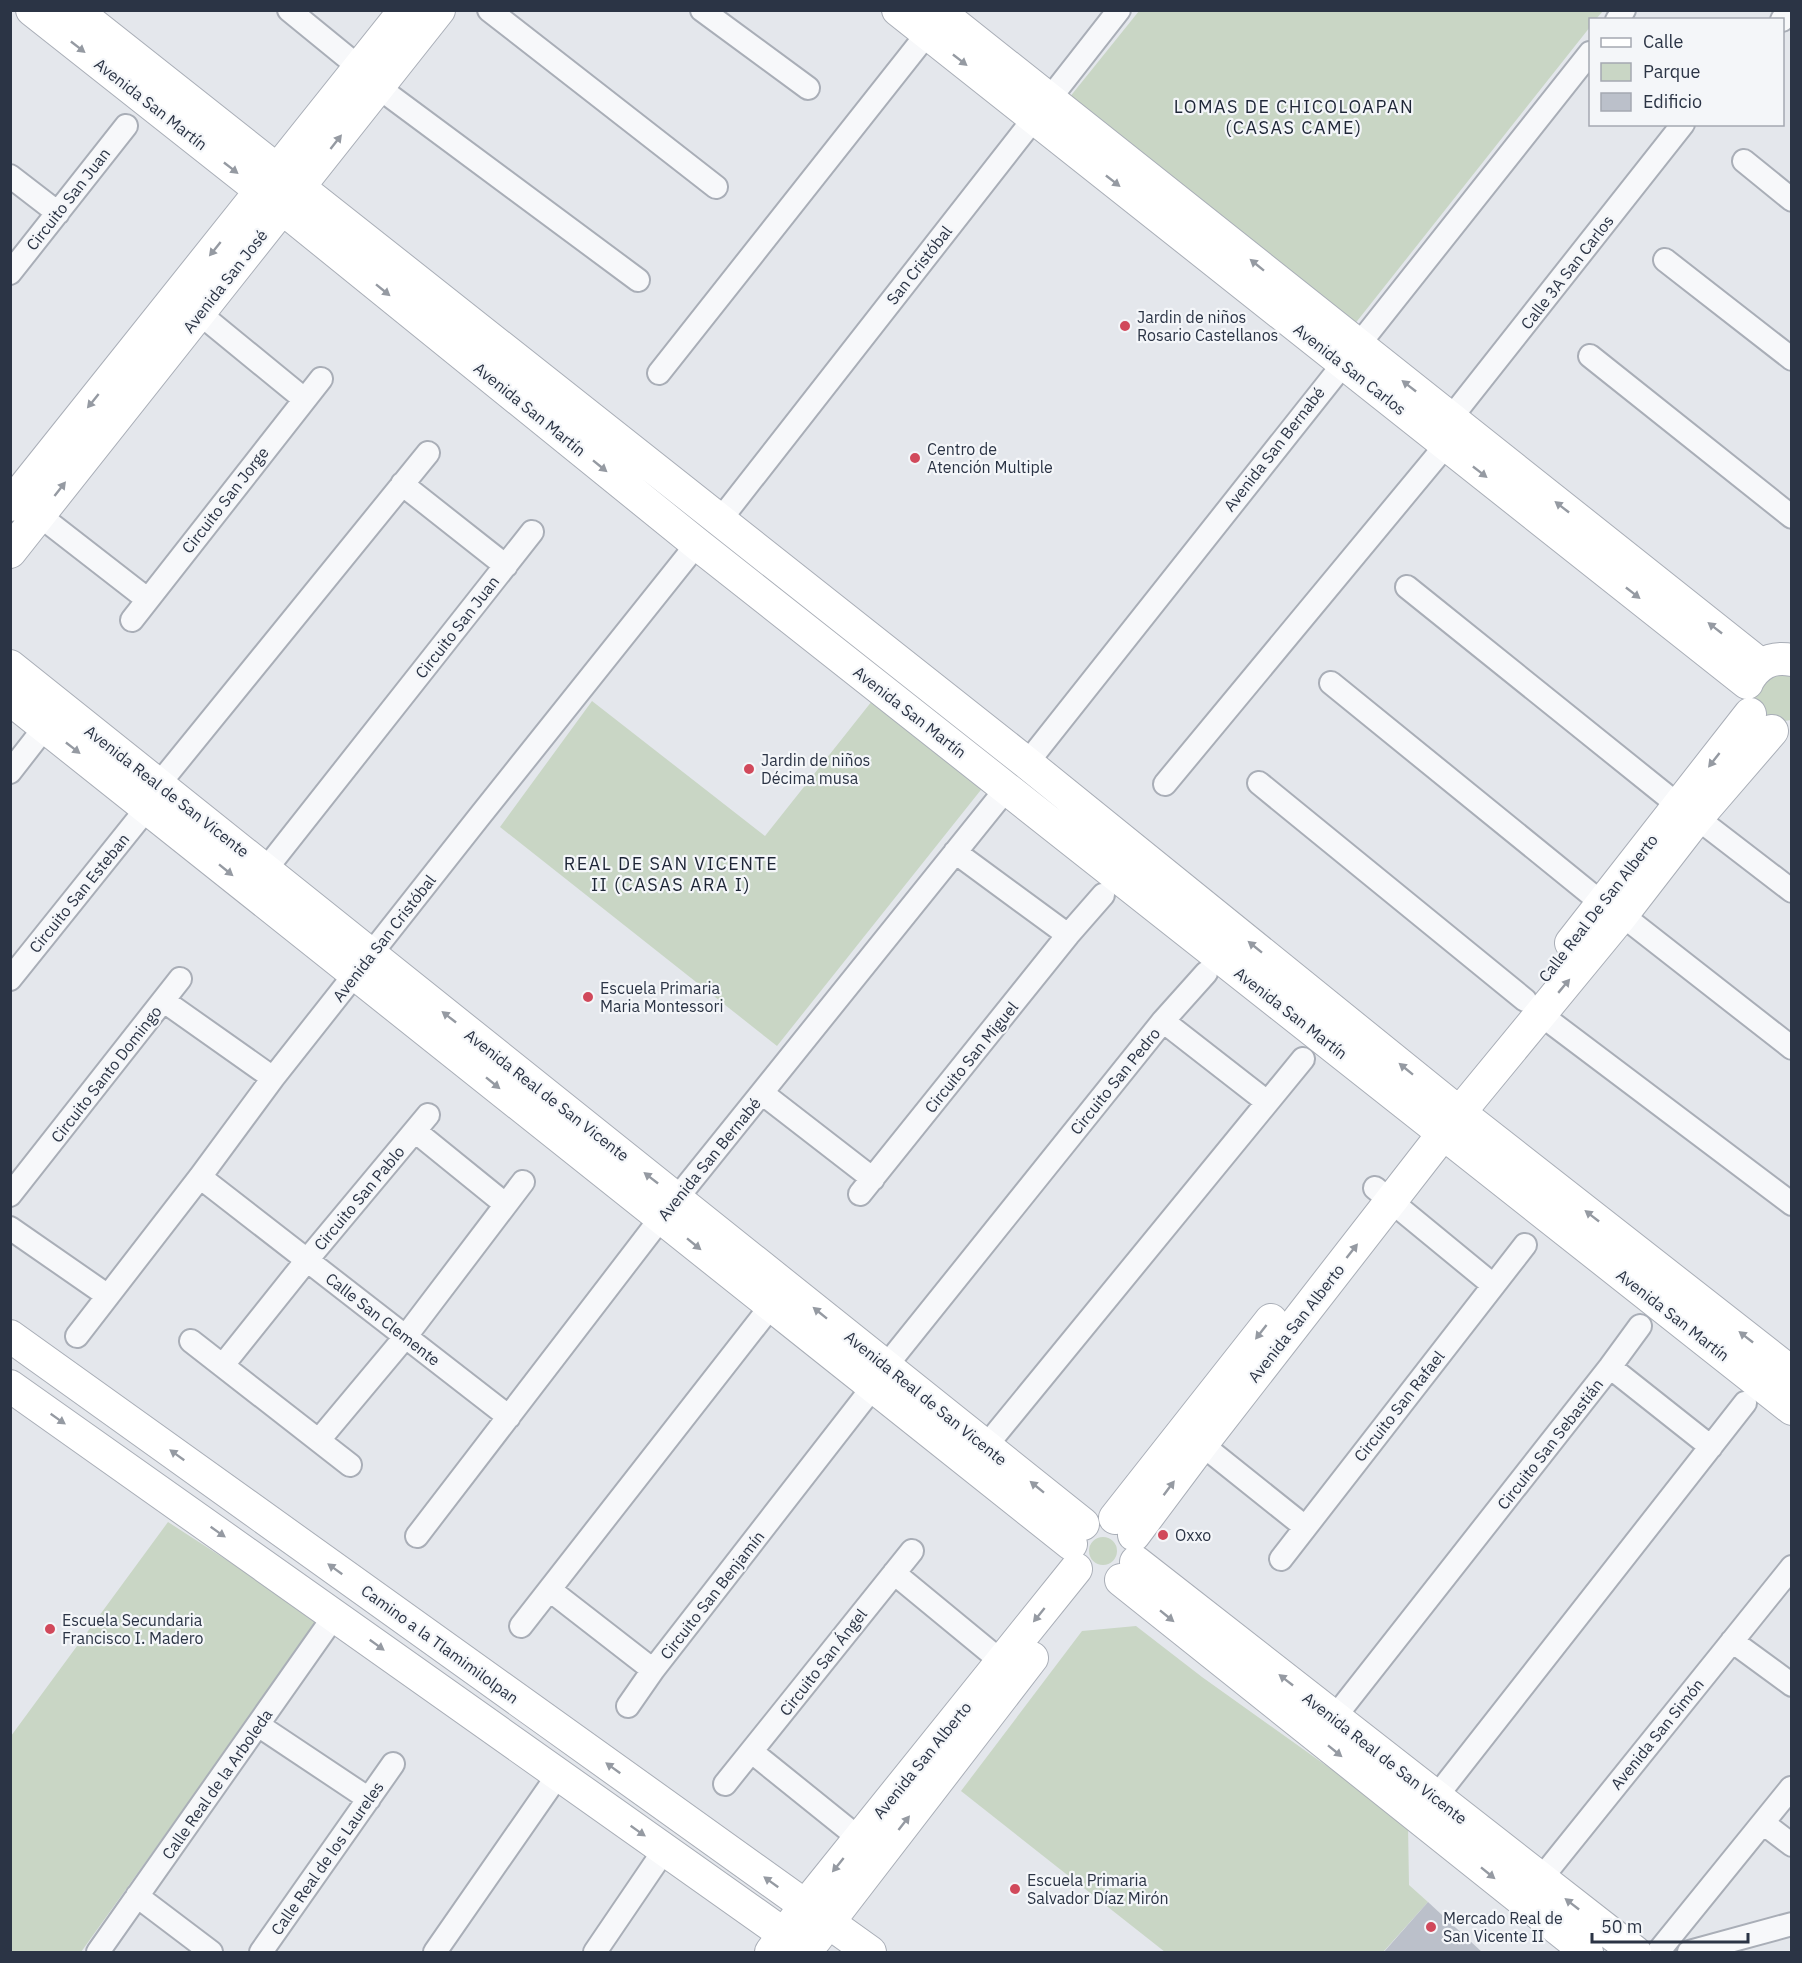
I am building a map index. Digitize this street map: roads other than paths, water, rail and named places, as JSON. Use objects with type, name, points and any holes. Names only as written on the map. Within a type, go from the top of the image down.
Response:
[{"type":"street","name":"Avenida San Martín","points":[[32,10],[280,190],[720,520],[1027,763],[1791,1409]]},
{"type":"street","name":"Avenida San Martín","points":[[75,10],[280,190],[698,544],[1007,788],[1791,1373]]},
{"type":"street","points":[[290,10],[369,78],[638,280]]},
{"type":"street","name":"Avenida San José","points":[[369,78],[405,10]]},
{"type":"street","name":"Avenida San José","points":[[10,552],[25,510],[369,78],[439,10]]},
{"type":"street","points":[[489,10],[716,187]]},
{"type":"street","points":[[702,10],[808,88]]},
{"type":"street","name":"Avenida San Carlos","points":[[898,10],[937,17],[1042,109],[1754,674]]},
{"type":"street","name":"San Cristóbal","points":[[720,520],[1119,10]]},
{"type":"street","points":[[659,373],[937,17]]},
{"type":"street","name":"Avenida San Bernabé","points":[[1027,763],[1589,54]]},
{"type":"street","name":"Circuito San Juan","points":[[10,273],[126,126]]},
{"type":"street","name":"Calle 3A San Carlos","points":[[1165,784],[1448,432],[1681,126]]},
{"type":"street","points":[[1744,161],[1791,200]]},
{"type":"street","points":[[10,176],[58,213]]},
{"type":"street","name":"Avenida San José","points":[[25,510],[200,314],[280,190]]},
{"type":"street","points":[[1665,260],[1791,359]]},
{"type":"street","points":[[200,314],[304,399]]},
{"type":"street","points":[[1590,356],[1791,517]]},
{"type":"street","name":"Circuito San Jorge","points":[[132,620],[321,379]]},
{"type":"street","points":[[153,796],[428,453]]},
{"type":"street","name":"Circuito San Juan","points":[[266,869],[506,566],[402,484]]},
{"type":"street","points":[[25,510],[147,599]]},
{"type":"street","points":[[506,566],[532,532]]},
{"type":"street","name":"Avenida San Cristóbal","points":[[76,1336],[200,1177],[273,1078],[698,544]]},
{"type":"street","points":[[1407,586],[1688,812],[1791,891]]},
{"type":"street","points":[[1771,725],[1745,694],[1754,674],[1771,660],[1782,658],[1791,660]]},
{"type":"street","name":"Avenida Real de San Vicente","points":[[10,666],[153,796],[879,1376],[1532,1890],[1635,1953]]},
{"type":"street","points":[[1331,683],[1791,1048]]},
{"type":"street","name":"Avenida Real de San Vicente","points":[[10,699],[45,727],[266,869],[364,965]]},
{"type":"street","name":"Calle Real De San Alberto","points":[[1445,1117],[1688,812],[1771,725]]},
{"type":"street","points":[[10,772],[45,727]]},
{"type":"street","points":[[1259,783],[1532,1007],[1791,1204]]},
{"type":"street","name":"Avenida San Bernabé","points":[[417,1536],[669,1208],[1007,788]]},
{"type":"street","name":"Circuito San Esteban","points":[[10,979],[153,796]]},
{"type":"street","points":[[955,852],[1068,935]]},
{"type":"street","name":"Circuito San Miguel","points":[[762,1093],[867,1186],[1068,935],[1103,895]]},
{"type":"street","points":[[1163,1021],[1206,973]]},
{"type":"street","points":[[164,1001],[180,979]]},
{"type":"street","name":"Circuito Santo Domingo","points":[[10,1195],[164,1001],[273,1078]]},
{"type":"street","name":"Circuito San Pedro","points":[[879,1376],[1163,1021],[1267,1102]]},
{"type":"street","points":[[986,1446],[1303,1059]]},
{"type":"street","name":"Avenida San Alberto","points":[[816,1914],[1445,1117]]},
{"type":"street","name":"Circuito San Pablo","points":[[222,1365],[422,1123],[505,1204]]},
{"type":"street","name":"Calle San Clemente","points":[[200,1177],[509,1417]]},
{"type":"street","points":[[320,1440],[405,1336],[523,1182]]},
{"type":"street","points":[[1383,1195],[1493,1285]]},
{"type":"street","name":"Avenida Real de San Vicente","points":[[669,1208],[771,1306],[986,1446],[1103,1552],[1334,1718],[1436,1797],[1532,1890],[1587,1953]]},
{"type":"street","points":[[10,1228],[108,1296]]},
{"type":"street","name":"Circuito San Rafael","points":[[1281,1558],[1525,1245]]},
{"type":"street","points":[[521,1626],[771,1306]]},
{"type":"street","points":[[1610,1367],[1640,1326]]},
{"type":"street","name":"Camino a la Tlamimilolpan","points":[[10,1336],[870,1953]]},
{"type":"street","points":[[191,1341],[350,1465]]},
{"type":"street","name":"Circuito San Sebastián","points":[[1334,1718],[1610,1367],[1711,1447]]},
{"type":"street","name":"Circuito San Benjamín","points":[[550,1590],[653,1670],[879,1376]]},
{"type":"street","points":[[10,1386],[665,1849],[795,1948]]},
{"type":"street","points":[[1436,1797],[1745,1403]]},
{"type":"street","points":[[1193,1437],[1305,1527]]},
{"type":"street","name":"Circuito San Ángel","points":[[725,1784],[912,1551]]},
{"type":"street","name":"Avenida San Alberto","points":[[795,1948],[860,1839],[1002,1662],[1103,1552]]},
{"type":"street","name":"Avenida San Simón","points":[[1532,1890],[1791,1567]]},
{"type":"street","points":[[894,1573],[1002,1662]]},
{"type":"street","name":"Calle Real de la Arboleda","points":[[98,1953],[335,1615]]},
{"type":"street","points":[[1732,1641],[1791,1685]]},
{"type":"street","points":[[628,1706],[653,1670]]},
{"type":"street","points":[[258,1725],[369,1799]]},
{"type":"street","points":[[752,1752],[860,1839]]},
{"type":"street","name":"Calle Real de los Laureles","points":[[261,1953],[393,1764]]},
{"type":"street","points":[[435,1953],[558,1775]]},
{"type":"street","points":[[1658,1953],[1791,1788]]},
{"type":"street","points":[[1763,1823],[1791,1845]]},
{"type":"street","points":[[595,1953],[665,1849]]},
{"type":"street","points":[[138,1896],[211,1953]]},
{"type":"street","points":[[1689,1953],[1791,1924]]},
{"type":"place","name":"Jardin de niños Rosario Castellanos","points":[[1125,326]]},
{"type":"place","name":"Centro de Atención Multiple","points":[[915,458]]},
{"type":"place","name":"Jardin de niños Décima musa","points":[[749,769]]},
{"type":"place","name":"Escuela Primaria Maria Montessori","points":[[588,997]]},
{"type":"place","name":"Oxxo","points":[[1163,1535]]},
{"type":"place","name":"Escuela Secundaria Francisco I. Madero","points":[[50,1629]]},
{"type":"place","name":"Escuela Primaria Salvador Díaz Mirón","points":[[1015,1889]]},
{"type":"place","name":"Mercado Real de San Vicente II","points":[[1431,1927]]},
{"type":"district","name":"LOMAS DE CHICOLOAPAN (CASAS CAME)","points":[[1294,117]]},
{"type":"district","name":"REAL DE SAN VICENTE II (CASAS ARA I)","points":[[671,874]]}]
